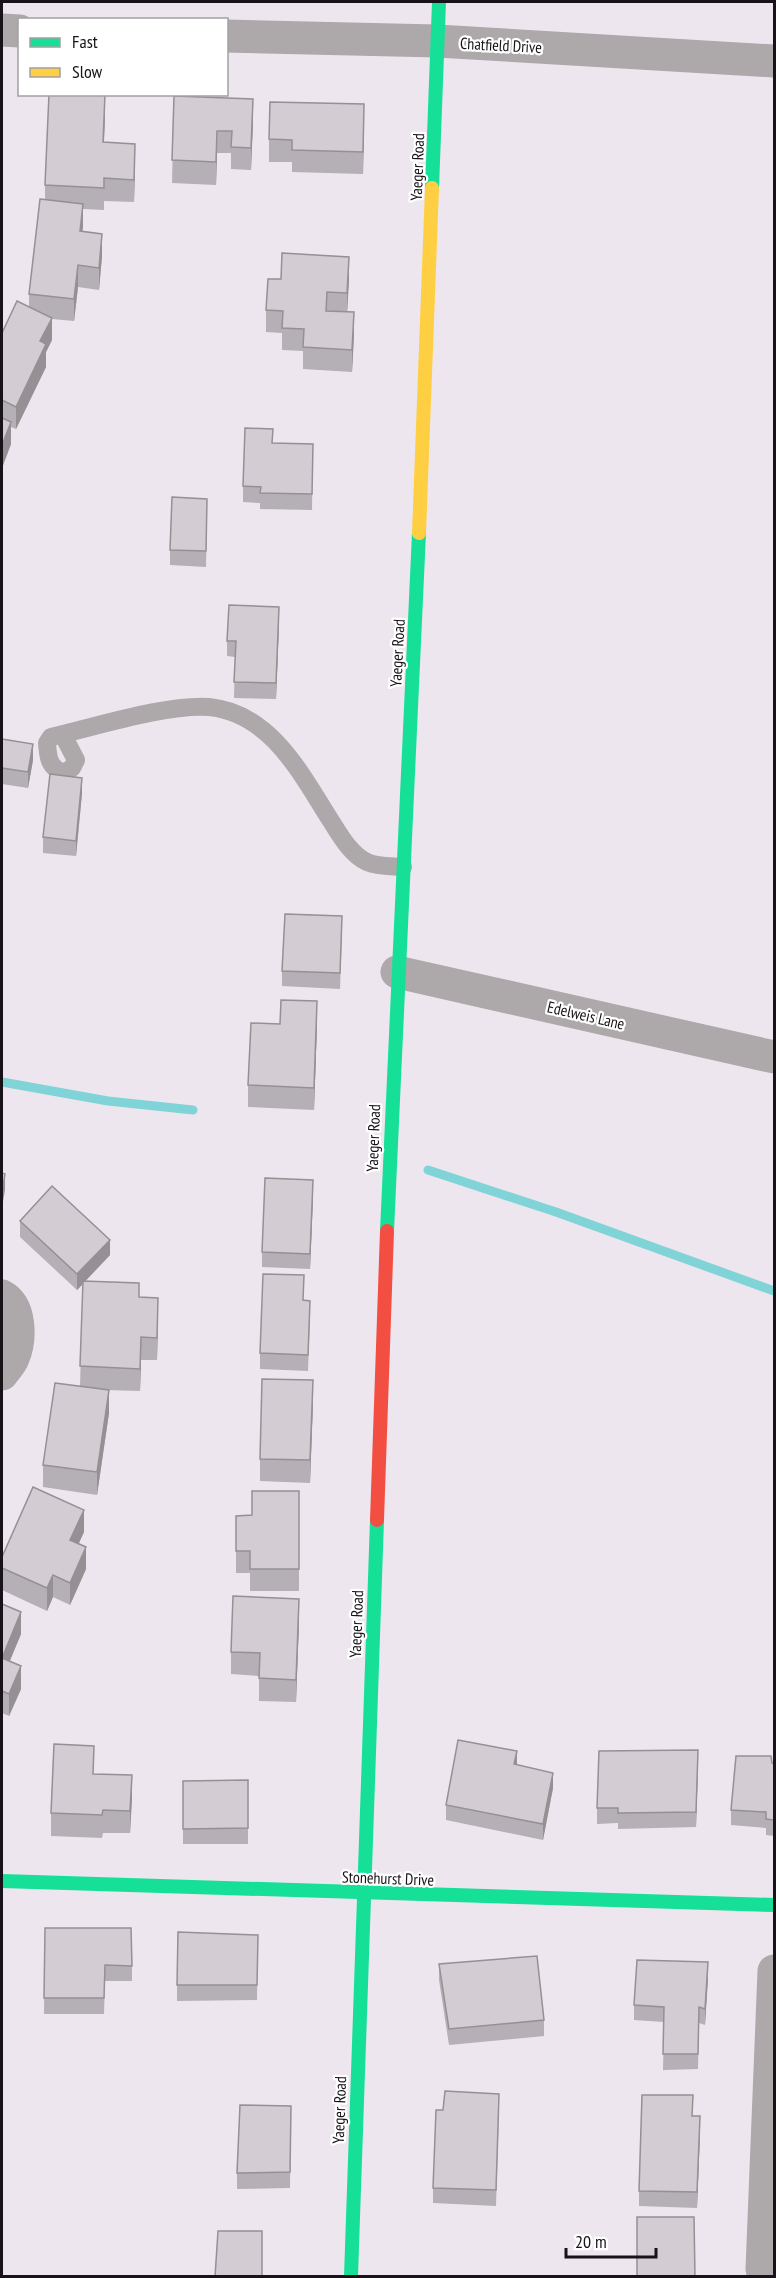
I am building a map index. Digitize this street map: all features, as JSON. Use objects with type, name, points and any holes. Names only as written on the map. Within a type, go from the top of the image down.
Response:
[{"type":"street","name":"Yaeger Road","points":[[351,2277],[397,972],[426,388],[439,2]]},
{"type":"street","points":[[2,30],[18,31]]},
{"type":"street","name":"Chatfield Drive","points":[[228,36],[437,41],[774,61]]},
{"type":"street","name":"Edelweis Lane","points":[[397,972],[774,1057]]},
{"type":"street","points":[[2,1296],[8,1299],[19,1324],[14,1358],[2,1374]]},
{"type":"street","name":"Stonehurst Drive","points":[[2,1881],[774,1905]]},
{"type":"street","points":[[764,2277],[762,2269],[774,1971]]},
{"type":"lane","points":[[63,735],[157,712],[208,707],[241,714],[262,729],[285,752],[343,840],[357,855],[376,865],[403,867]]},
{"type":"building","points":[[49,96],[105,96],[103,142],[135,144],[134,180],[104,178],[104,188],[45,185]]},
{"type":"building","points":[[174,96],[253,99],[251,148],[231,147],[232,131],[217,131],[216,162],[172,160]]},
{"type":"building","points":[[270,102],[364,104],[363,152],[292,150],[292,140],[269,139]]},
{"type":"building","points":[[40,199],[83,204],[80,231],[102,234],[99,268],[78,265],[74,299],[29,294]]},
{"type":"building","points":[[282,253],[349,257],[347,293],[327,292],[326,311],[354,312],[352,350],[303,347],[304,329],[282,328],[283,311],[266,310],[268,279],[281,279]]},
{"type":"building","points":[[17,301],[52,318],[40,341],[46,344],[16,407],[2,400],[2,333]]},
{"type":"building","points":[[2,418],[11,422],[2,445]]},
{"type":"building","points":[[245,428],[273,429],[272,443],[313,444],[312,494],[260,493],[261,487],[243,486]]},
{"type":"building","points":[[172,497],[207,499],[206,551],[170,550]]},
{"type":"building","points":[[229,605],[279,607],[276,683],[234,682],[236,641],[227,641]]},
{"type":"building","points":[[2,739],[33,744],[28,772],[2,768]]},
{"type":"building","points":[[50,774],[82,778],[76,841],[43,837]]},
{"type":"building","points":[[285,914],[342,916],[340,973],[282,971]]},
{"type":"building","points":[[281,1000],[317,1001],[314,1088],[248,1085],[251,1023],[280,1024]]},
{"type":"building","points":[[2,1173],[5,1174],[2,1192]]},
{"type":"building","points":[[265,1178],[313,1180],[310,1254],[262,1252]]},
{"type":"building","points":[[52,1186],[110,1240],[77,1274],[20,1221]]},
{"type":"building","points":[[263,1274],[304,1275],[303,1300],[310,1301],[308,1355],[260,1353]]},
{"type":"building","points":[[83,1281],[139,1283],[139,1297],[158,1298],[157,1338],[141,1337],[140,1369],[80,1366]]},
{"type":"building","points":[[262,1379],[313,1380],[310,1460],[260,1459]]},
{"type":"building","points":[[55,1383],[109,1390],[97,1472],[43,1465]]},
{"type":"building","points":[[33,1487],[84,1510],[70,1540],[86,1547],[70,1583],[53,1575],[47,1588],[2,1568],[2,1557]]},
{"type":"building","points":[[252,1491],[299,1491],[299,1569],[250,1569],[250,1551],[236,1551],[236,1516],[252,1515]]},
{"type":"building","points":[[233,1596],[299,1599],[296,1680],[259,1678],[260,1653],[231,1652]]},
{"type":"building","points":[[2,1604],[21,1612],[2,1658]]},
{"type":"building","points":[[2,1658],[21,1666],[9,1694],[2,1691]]},
{"type":"building","points":[[458,1740],[517,1751],[514,1764],[553,1773],[543,1824],[446,1805]]},
{"type":"building","points":[[54,1744],[94,1746],[93,1774],[132,1775],[130,1811],[103,1810],[102,1815],[51,1813]]},
{"type":"building","points":[[698,1750],[696,1812],[618,1813],[618,1808],[597,1808],[599,1751]]},
{"type":"building","points":[[736,1756],[771,1756],[772,1763],[774,1763],[774,1820],[766,1819],[766,1812],[731,1810]]},
{"type":"building","points":[[248,1780],[248,1828],[183,1829],[183,1781]]},
{"type":"building","points":[[45,1928],[131,1928],[132,1966],[105,1965],[104,1998],[44,1998]]},
{"type":"building","points":[[178,1932],[258,1935],[257,1985],[177,1985]]},
{"type":"building","points":[[537,1956],[544,2020],[449,2029],[439,1964]]},
{"type":"building","points":[[637,1960],[708,1962],[705,2009],[699,2007],[698,2054],[663,2054],[664,2007],[634,2005]]},
{"type":"building","points":[[445,2091],[499,2094],[496,2190],[433,2188],[436,2110],[443,2110]]},
{"type":"building","points":[[642,2095],[693,2095],[692,2116],[700,2116],[697,2192],[639,2191]]},
{"type":"building","points":[[240,2105],[291,2106],[290,2172],[237,2173]]},
{"type":"building","points":[[637,2217],[694,2217],[695,2277],[637,2277]]},
{"type":"building","points":[[218,2231],[262,2231],[262,2277],[215,2277]]},
{"type":"waterway","points":[[2,1082],[108,1101],[193,1110]]},
{"type":"waterway","points":[[428,1170],[556,1212],[774,1291]]},
{"type":"traffic: fast","points":[[432,188],[439,2]]},
{"type":"traffic: fast","points":[[387,1231],[419,533]]},
{"type":"traffic: fast","points":[[351,2276],[377,1520]]},
{"type":"traffic: fast","points":[[2,1881],[774,1905]]},
{"type":"traffic: slow","points":[[419,533],[432,188]]},
{"type":"traffic: jam","points":[[377,1520],[387,1231]]}]
